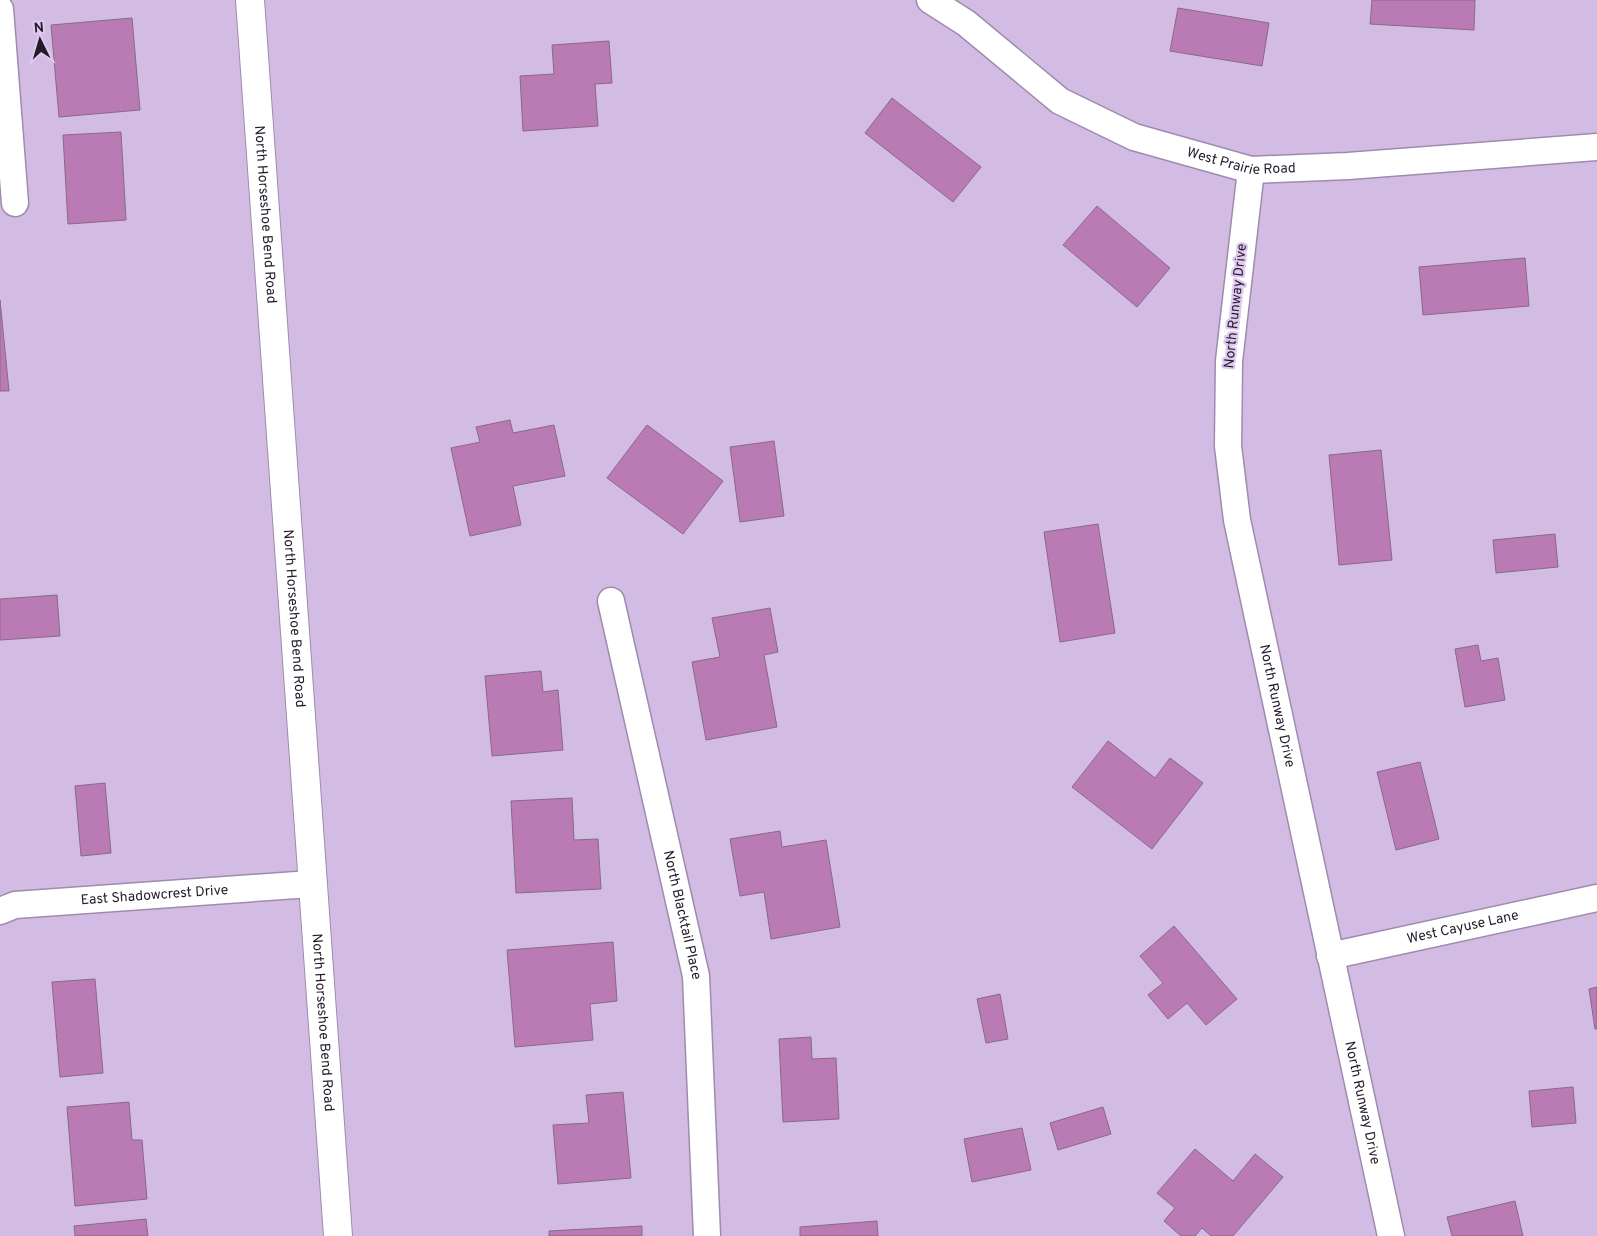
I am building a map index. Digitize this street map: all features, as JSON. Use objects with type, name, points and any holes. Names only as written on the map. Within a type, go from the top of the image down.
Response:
[{"type":"street","name":"North Horseshoe Bend Road","points":[[250,0],[311,884],[338,1236]]},
{"type":"street","name":"West Prairie Road","points":[[930,0],[966,23],[1060,101],[1134,137],[1251,170],[1348,166],[1597,147]]},
{"type":"street","points":[[0,10],[4,104],[15,203]]},
{"type":"street","name":"North Runway Drive","points":[[1251,170],[1229,361],[1228,446],[1237,520],[1391,1236]]},
{"type":"street","name":"North Blacktail Place","points":[[611,601],[696,976],[707,1236]]},
{"type":"street","name":"East Shadowcrest Drive","points":[[0,911],[14,904],[311,884]]},
{"type":"street","name":"West Cayuse Lane","points":[[1330,956],[1597,898]]},
{"type":"building","points":[[1372,0],[1475,0],[1474,30],[1370,24]]},
{"type":"building","points":[[1178,8],[1269,23],[1262,66],[1170,51]]},
{"type":"building","points":[[132,18],[140,110],[59,117],[51,25]]},
{"type":"building","points":[[609,41],[612,83],[595,84],[598,126],[523,131],[520,76],[554,74],[552,45]]},
{"type":"building","points":[[892,98],[981,167],[953,202],[865,133]]},
{"type":"building","points":[[121,132],[126,220],[68,224],[63,135]]},
{"type":"building","points":[[1097,206],[1170,268],[1137,307],[1063,245]]},
{"type":"building","points":[[1525,258],[1529,306],[1423,315],[1419,267]]},
{"type":"building","points":[[0,300],[9,391],[0,391]]},
{"type":"building","points":[[510,420],[513,433],[554,425],[565,476],[513,486],[521,525],[470,536],[451,448],[480,442],[476,427]]},
{"type":"building","points":[[647,425],[723,481],[683,534],[607,478]]},
{"type":"building","points":[[774,441],[784,516],[740,522],[730,447]]},
{"type":"building","points":[[1381,450],[1392,560],[1339,565],[1329,455]]},
{"type":"building","points":[[1098,524],[1115,633],[1060,642],[1044,532]]},
{"type":"building","points":[[1555,534],[1558,567],[1496,573],[1493,540]]},
{"type":"building","points":[[57,595],[60,636],[0,640],[0,599]]},
{"type":"building","points":[[770,608],[778,652],[764,655],[777,727],[706,740],[692,662],[720,657],[712,618]]},
{"type":"building","points":[[1478,645],[1481,661],[1498,658],[1505,700],[1465,707],[1455,649]]},
{"type":"building","points":[[541,671],[543,692],[558,690],[563,750],[492,756],[485,676]]},
{"type":"building","points":[[1108,741],[1155,778],[1170,758],[1203,783],[1152,849],[1072,787]]},
{"type":"building","points":[[1420,762],[1439,839],[1396,850],[1377,772]]},
{"type":"building","points":[[105,783],[111,853],[81,856],[75,786]]},
{"type":"building","points":[[572,798],[574,840],[598,839],[601,889],[516,893],[511,801]]},
{"type":"building","points":[[780,831],[782,847],[826,840],[840,927],[771,939],[764,892],[740,896],[730,839]]},
{"type":"building","points":[[1174,926],[1237,999],[1206,1025],[1187,1003],[1168,1019],[1148,995],[1163,983],[1140,956]]},
{"type":"building","points":[[613,942],[617,1001],[590,1004],[593,1040],[515,1047],[507,950]]},
{"type":"building","points":[[95,979],[103,1073],[60,1077],[52,982]]},
{"type":"building","points":[[1597,987],[1597,1029],[1595,1029],[1589,989]]},
{"type":"building","points":[[1000,994],[1008,1039],[986,1043],[977,999]]},
{"type":"building","points":[[811,1037],[812,1059],[836,1058],[839,1119],[783,1122],[779,1039]]},
{"type":"building","points":[[1573,1087],[1576,1123],[1532,1127],[1529,1091]]},
{"type":"building","points":[[623,1092],[631,1178],[558,1184],[553,1125],[589,1123],[586,1095]]},
{"type":"building","points":[[129,1102],[132,1140],[142,1140],[147,1199],[75,1206],[67,1107]]},
{"type":"building","points":[[1103,1107],[1111,1134],[1058,1150],[1050,1123]]},
{"type":"building","points":[[1022,1128],[1031,1170],[972,1182],[964,1139]]},
{"type":"building","points":[[1195,1149],[1233,1181],[1255,1154],[1283,1177],[1233,1236],[1211,1236],[1202,1228],[1195,1236],[1181,1236],[1164,1221],[1175,1208],[1157,1193]]},
{"type":"building","points":[[1515,1201],[1523,1236],[1452,1236],[1447,1217]]},
{"type":"building","points":[[146,1219],[148,1236],[75,1236],[74,1226]]},
{"type":"building","points":[[877,1221],[878,1236],[800,1236],[800,1227]]},
{"type":"building","points":[[642,1226],[642,1236],[549,1236],[549,1231]]}]
